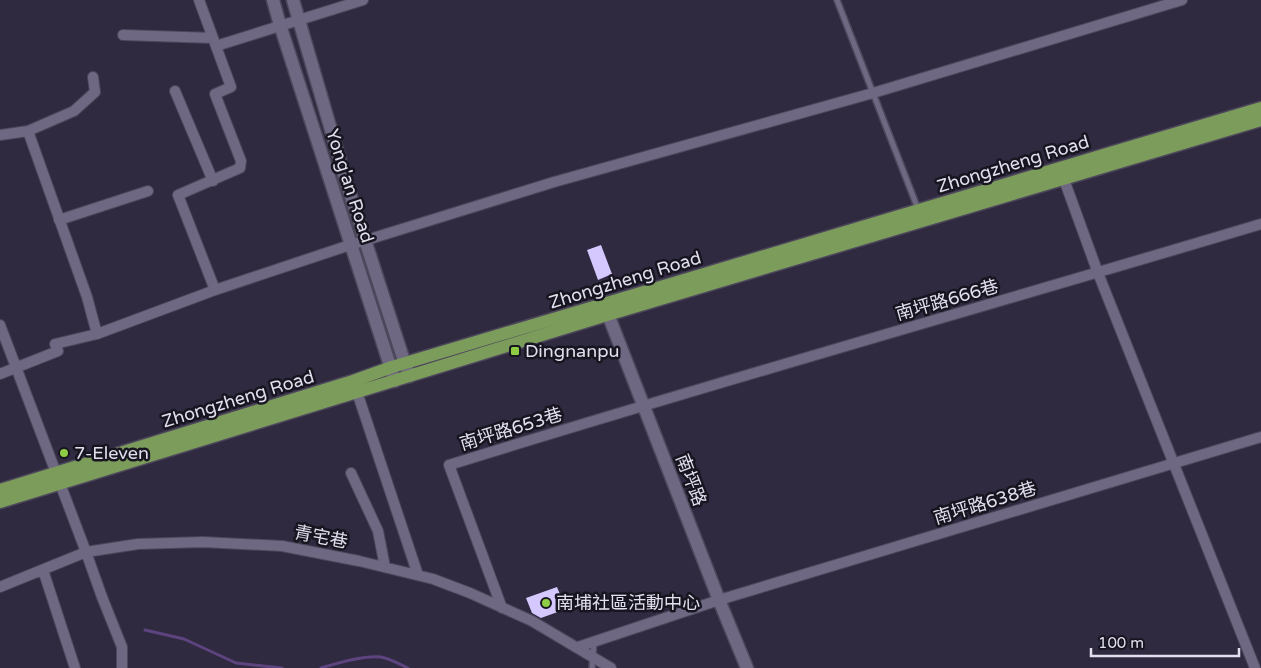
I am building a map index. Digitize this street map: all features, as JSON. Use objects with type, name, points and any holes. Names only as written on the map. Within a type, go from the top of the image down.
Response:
[{"type":"main road","name":"Zhongzheng Road","points":[[0,502],[59,478],[392,367],[606,310],[1062,173],[1261,108]]},
{"type":"main road","name":"Zhongzheng Road","points":[[1062,173],[1261,120]]},
{"type":"main road","name":"Zhongzheng Road","points":[[0,490],[59,478],[395,381],[606,310]]},
{"type":"street","points":[[199,0],[231,87],[214,94],[241,161],[240,168],[178,195],[215,290]]},
{"type":"street","name":"Yong'an Road","points":[[273,0],[395,381]]},
{"type":"street","name":"Yong'an Road","points":[[293,0],[365,241],[410,376]]},
{"type":"street","points":[[122,36],[215,42],[363,0]]},
{"type":"street","points":[[0,374],[58,351],[55,344],[97,334],[215,290],[351,245],[554,182],[873,92],[1182,0]]},
{"type":"street","points":[[0,135],[28,131],[74,111],[94,92],[93,77]]},
{"type":"street","points":[[175,91],[213,181]]},
{"type":"street","points":[[28,131],[87,297],[97,334]]},
{"type":"street","points":[[1062,173],[1098,273],[1255,668]]},
{"type":"street","points":[[59,220],[148,191]]},
{"type":"street","name":"南坪路666巷","points":[[642,405],[1261,224]]},
{"type":"street","name":"南坪路","points":[[606,310],[719,600],[748,668]]},
{"type":"street","points":[[0,325],[122,647],[122,668]]},
{"type":"street","points":[[356,392],[418,575]]},
{"type":"street","name":"南坪路653巷","points":[[502,608],[449,464],[642,405]]},
{"type":"street","name":"南坪路638巷","points":[[578,648],[719,600],[1261,437]]},
{"type":"street","points":[[351,473],[378,531],[385,567]]},
{"type":"street","name":"青宅巷","points":[[0,587],[86,552],[138,544],[202,542],[282,546],[433,579],[470,593],[532,621],[578,648],[593,663],[611,668]]},
{"type":"street","points":[[42,570],[75,668]]},
{"type":"lane","points":[[837,0],[921,216]]},
{"type":"lane","points":[[593,663],[594,642]]},
{"type":"building","points":[[601,245],[612,274],[598,280],[587,250]]},
{"type":"building","name":"南埔社區活動中心","points":[[557,587],[566,609],[541,618],[532,613],[526,598]]},
{"type":"waterway","points":[[145,630],[184,639],[236,663],[282,668]]},
{"type":"waterway","points":[[321,668],[367,657],[381,657],[408,668]]},
{"type":"place","name":"Dingnanpu","points":[[515,351]]},
{"type":"place","name":"7-Eleven","points":[[64,453]]},
{"type":"place","name":"南埔社區活動中心","points":[[546,603]]}]
